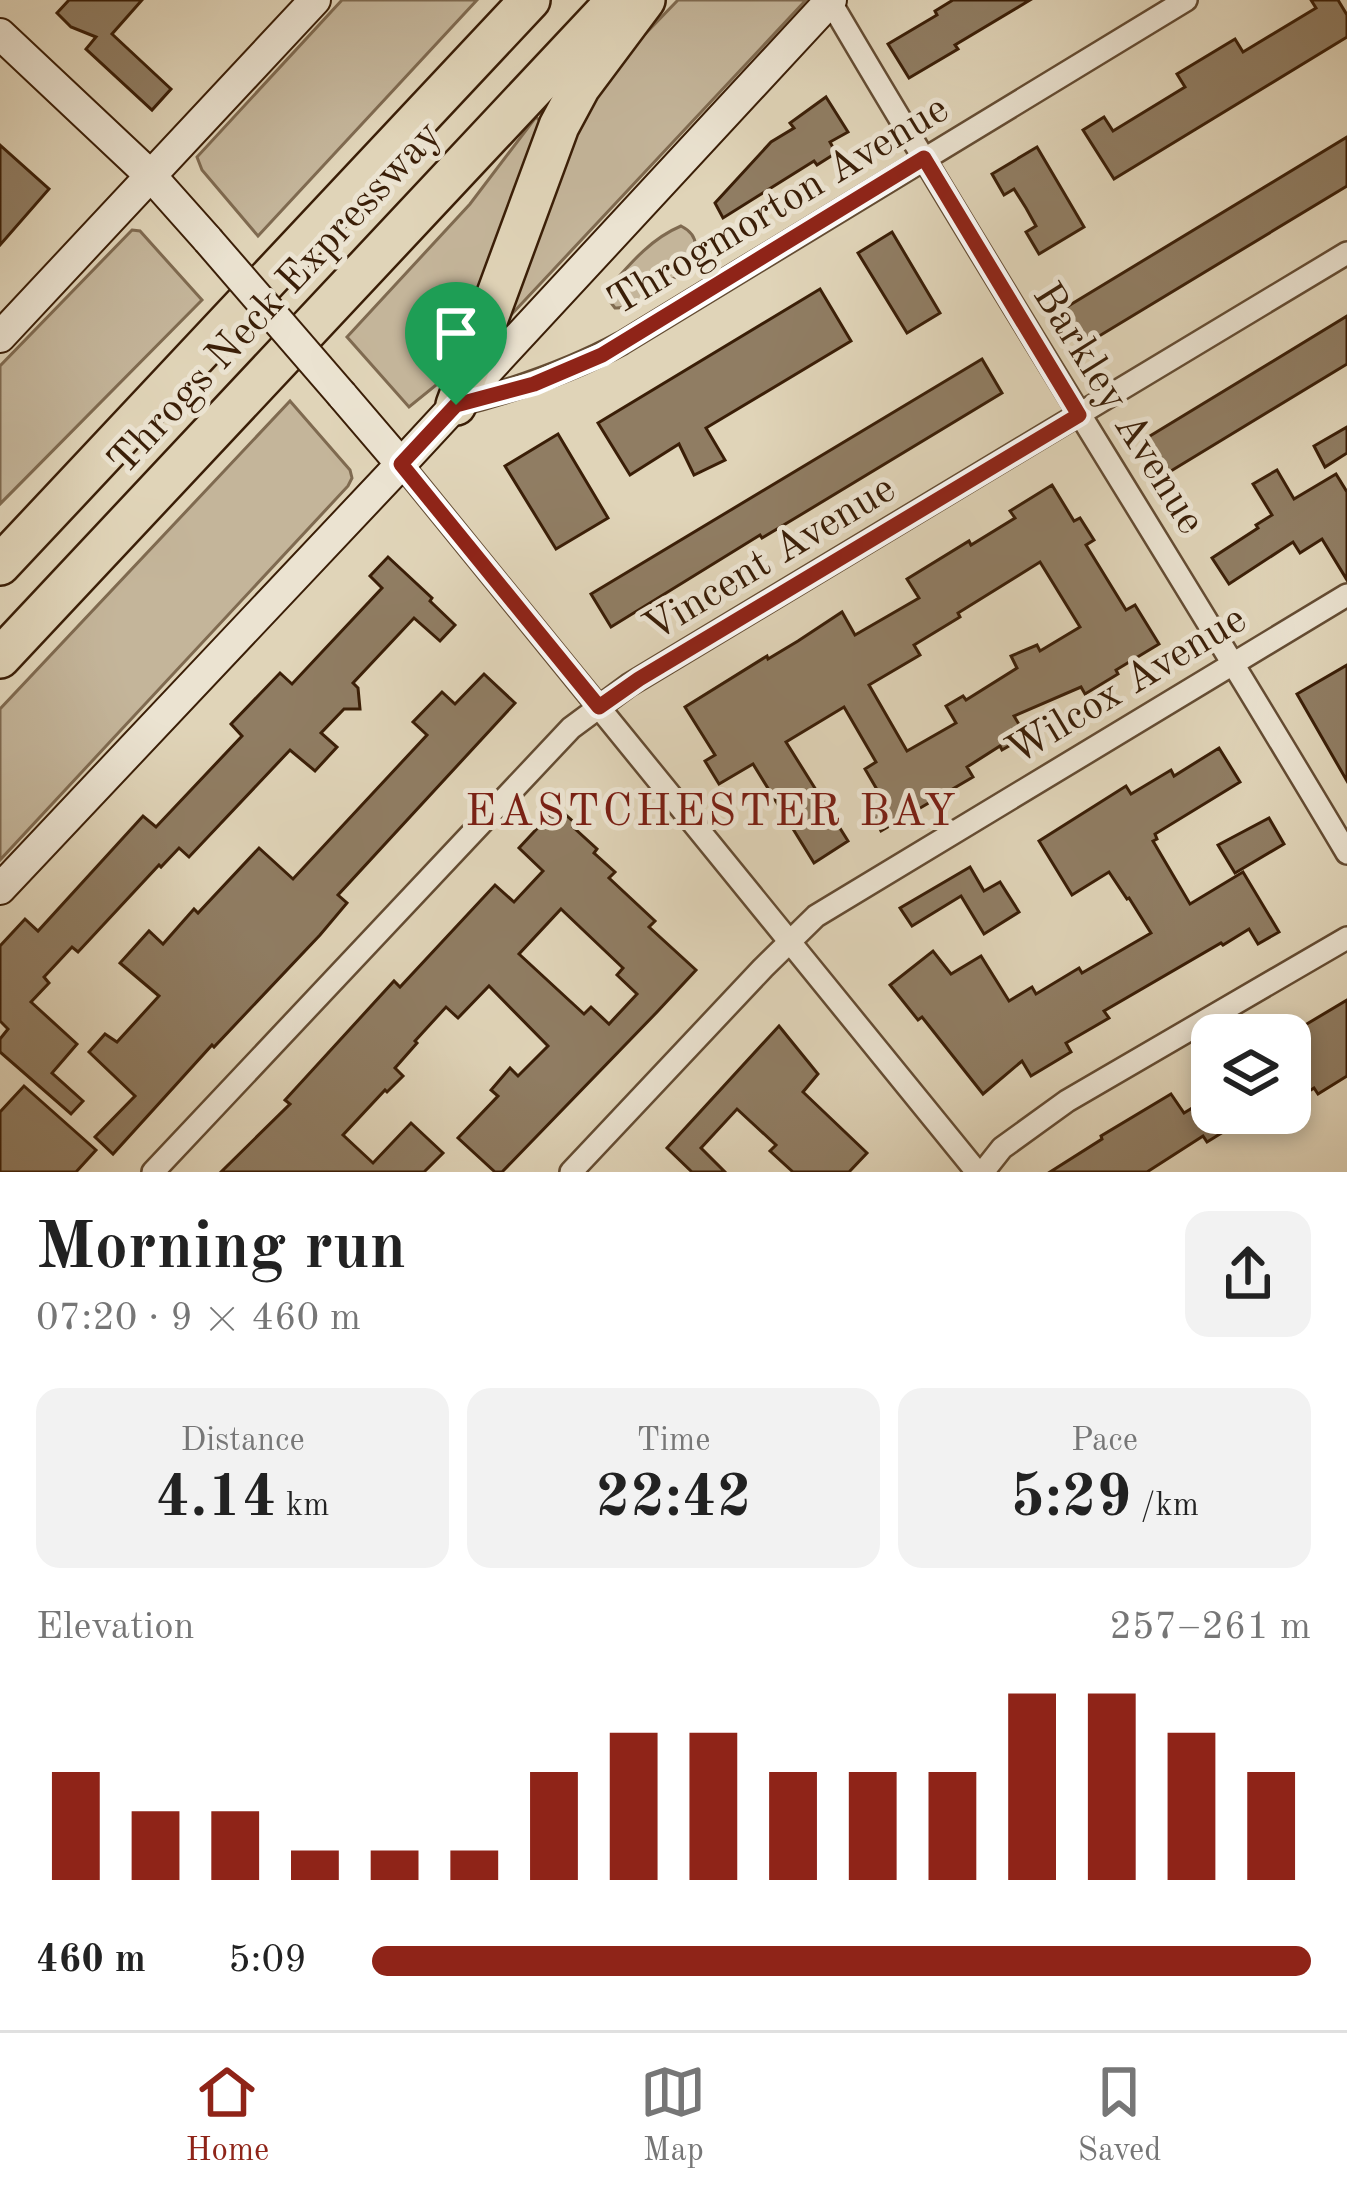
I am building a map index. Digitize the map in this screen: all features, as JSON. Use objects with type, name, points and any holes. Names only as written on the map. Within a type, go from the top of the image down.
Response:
[{"type":"highway","name":"Throgs Neck Expressway","points":[[0,565],[530,0]]},
{"type":"highway","name":"Throgs Neck Expressway","points":[[0,658],[617,0]]},
{"type":"highway","points":[[456,405],[559,126],[580,87],[645,0]]},
{"type":"street","points":[[0,337],[315,0]]},
{"type":"street","name":"Throgmorton Avenue","points":[[456,405],[534,384],[602,355],[1186,0]]},
{"type":"street","points":[[0,889],[831,1]]},
{"type":"street","name":"Barkley Avenue","points":[[831,1],[1347,854]]},
{"type":"street","points":[[0,34],[151,176],[342,395],[980,1172],[1002,1148],[1066,1101],[1347,938]]},
{"type":"street","name":"Vincent Avenue","points":[[153,1172],[572,728],[599,707],[1347,254]]},
{"type":"street","name":"Wilcox Avenue","points":[[571,1172],[816,916],[1347,595]]},
{"type":"shaded area","points":[[342,0],[477,0],[258,236],[202,170],[197,157]]},
{"type":"shaded area","points":[[678,0],[806,0],[511,315],[509,306],[589,92]]},
{"type":"shaded area","points":[[536,117],[545,126],[459,353],[446,377],[409,407],[347,337],[470,204]]},
{"type":"shaded area","points":[[681,226],[693,237],[695,250],[688,263],[659,290],[615,308],[607,290],[650,245]]},
{"type":"shaded area","points":[[132,230],[140,231],[202,300],[0,504],[0,366]]},
{"type":"shaded area","points":[[290,401],[350,470],[348,486],[0,860],[0,709]]},
{"type":"building","points":[[69,0],[142,0],[112,34],[171,89],[152,110],[86,49],[96,37],[71,27],[57,13]]},
{"type":"building","points":[[953,0],[1030,0],[909,78],[888,44]]},
{"type":"building","points":[[1311,0],[1338,0],[1347,15],[1347,37],[1114,179],[1083,130],[1104,117],[1113,131],[1185,87],[1177,74],[1235,39],[1243,52],[1316,8]]},
{"type":"building","points":[[826,97],[848,132],[830,142],[836,153],[817,165],[814,161],[723,218],[715,203],[771,142],[794,128],[790,123]]},
{"type":"building","points":[[1347,137],[1347,186],[1086,344],[1065,308]]},
{"type":"building","points":[[0,145],[49,189],[0,245]]},
{"type":"building","points":[[1037,147],[1084,227],[1039,254],[1026,232],[1036,226],[1026,208],[1014,189],[1004,195],[992,174]]},
{"type":"building","points":[[892,232],[940,313],[907,333],[858,253]]},
{"type":"building","points":[[820,289],[851,341],[706,428],[725,460],[694,475],[679,444],[630,475],[598,423]]},
{"type":"building","points":[[1347,316],[1347,364],[1166,474],[1145,439]]},
{"type":"building","points":[[982,359],[1002,393],[611,627],[591,594]]},
{"type":"building","points":[[1347,427],[1347,453],[1325,467],[1314,446]]},
{"type":"building","points":[[558,434],[608,518],[556,549],[505,466]]},
{"type":"building","points":[[1277,470],[1294,499],[1336,474],[1347,492],[1347,580],[1322,539],[1300,553],[1293,542],[1229,584],[1212,558],[1272,515],[1253,484]]},
{"type":"building","points":[[1052,485],[1074,521],[1080,518],[1094,540],[1086,545],[1126,610],[1135,605],[1159,644],[1085,694],[1081,687],[1014,716],[1026,736],[967,767],[973,777],[881,831],[872,813],[886,805],[865,769],[876,762],[844,707],[786,742],[848,841],[814,863],[753,764],[719,784],[705,761],[715,755],[685,707],[842,612],[855,635],[919,598],[907,579],[1015,518],[1010,511]],"holes":[[[1040,562],[1080,627],[1040,651],[1037,645],[1011,656],[1017,668],[966,700],[963,696],[946,706],[956,723],[907,751],[869,685],[920,655],[914,645],[960,617],[958,613]]]},
{"type":"building","points":[[388,557],[455,625],[440,641],[414,618],[353,683],[360,709],[344,709],[321,733],[337,747],[315,771],[290,750],[189,857],[179,848],[78,952],[72,947],[44,977],[49,983],[31,1002],[77,1044],[52,1073],[83,1101],[71,1114],[0,1052],[0,1039],[8,1029],[0,1021],[0,946],[25,919],[38,931],[143,816],[156,827],[242,736],[231,724],[280,673],[292,684],[382,588],[370,576]]},
{"type":"building","points":[[1347,665],[1347,781],[1297,694]]},
{"type":"building","points":[[484,674],[515,703],[338,895],[347,903],[320,935],[113,1154],[95,1137],[135,1096],[89,1052],[105,1034],[117,1042],[159,996],[120,963],[149,931],[163,944],[259,848],[293,879],[427,735],[413,722],[442,692],[455,704]]},
{"type":"building","points":[[1219,748],[1240,782],[1155,834],[1153,841],[1190,904],[1243,872],[1279,932],[1258,944],[1249,929],[1221,943],[1104,1011],[1109,1018],[1066,1043],[1071,1052],[1031,1076],[1022,1061],[983,1094],[890,985],[933,951],[951,974],[981,956],[1009,1001],[1032,987],[1036,994],[1079,968],[1082,973],[1151,933],[1109,872],[1072,895],[1039,841],[1126,786],[1131,794],[1171,770],[1174,776]]},
{"type":"building","points":[[557,807],[615,872],[609,878],[655,921],[649,927],[696,970],[502,1172],[495,1172],[458,1138],[498,1096],[491,1090],[510,1068],[518,1076],[548,1046],[489,986],[458,1018],[446,1007],[395,1068],[403,1076],[343,1135],[373,1163],[411,1123],[443,1153],[424,1172],[221,1172],[290,1104],[285,1100],[394,981],[400,987],[495,885],[514,902],[543,871],[519,848]],"holes":[[[561,909],[623,968],[617,975],[637,994],[609,1024],[591,1007],[584,1014],[519,954]]]},
{"type":"building","points":[[1269,818],[1284,844],[1235,873],[1218,845]]},
{"type":"building","points":[[970,867],[984,891],[1000,882],[1019,912],[984,934],[961,896],[912,926],[900,908]]},
{"type":"building","points":[[1347,1000],[1347,1076],[1318,1094],[1311,1090],[1311,1021]]},
{"type":"building","points":[[779,1026],[818,1074],[803,1092],[867,1153],[849,1172],[793,1172],[770,1151],[776,1145],[737,1109],[701,1148],[725,1172],[692,1172],[667,1148]]},
{"type":"building","points":[[24,1086],[96,1150],[76,1172],[0,1172],[0,1112]]},
{"type":"building","points":[[1171,1094],[1184,1113],[1191,1109],[1191,1134],[1220,1134],[1207,1142],[1203,1136],[1147,1172],[1050,1172]]},
{"type":"district","name":"EASTCHESTER BAY","points":[[712,809]]},
{"type":"route","points":[[924,158],[1079,415],[599,707],[401,464],[456,405],[534,384],[602,355],[924,158]]}]
